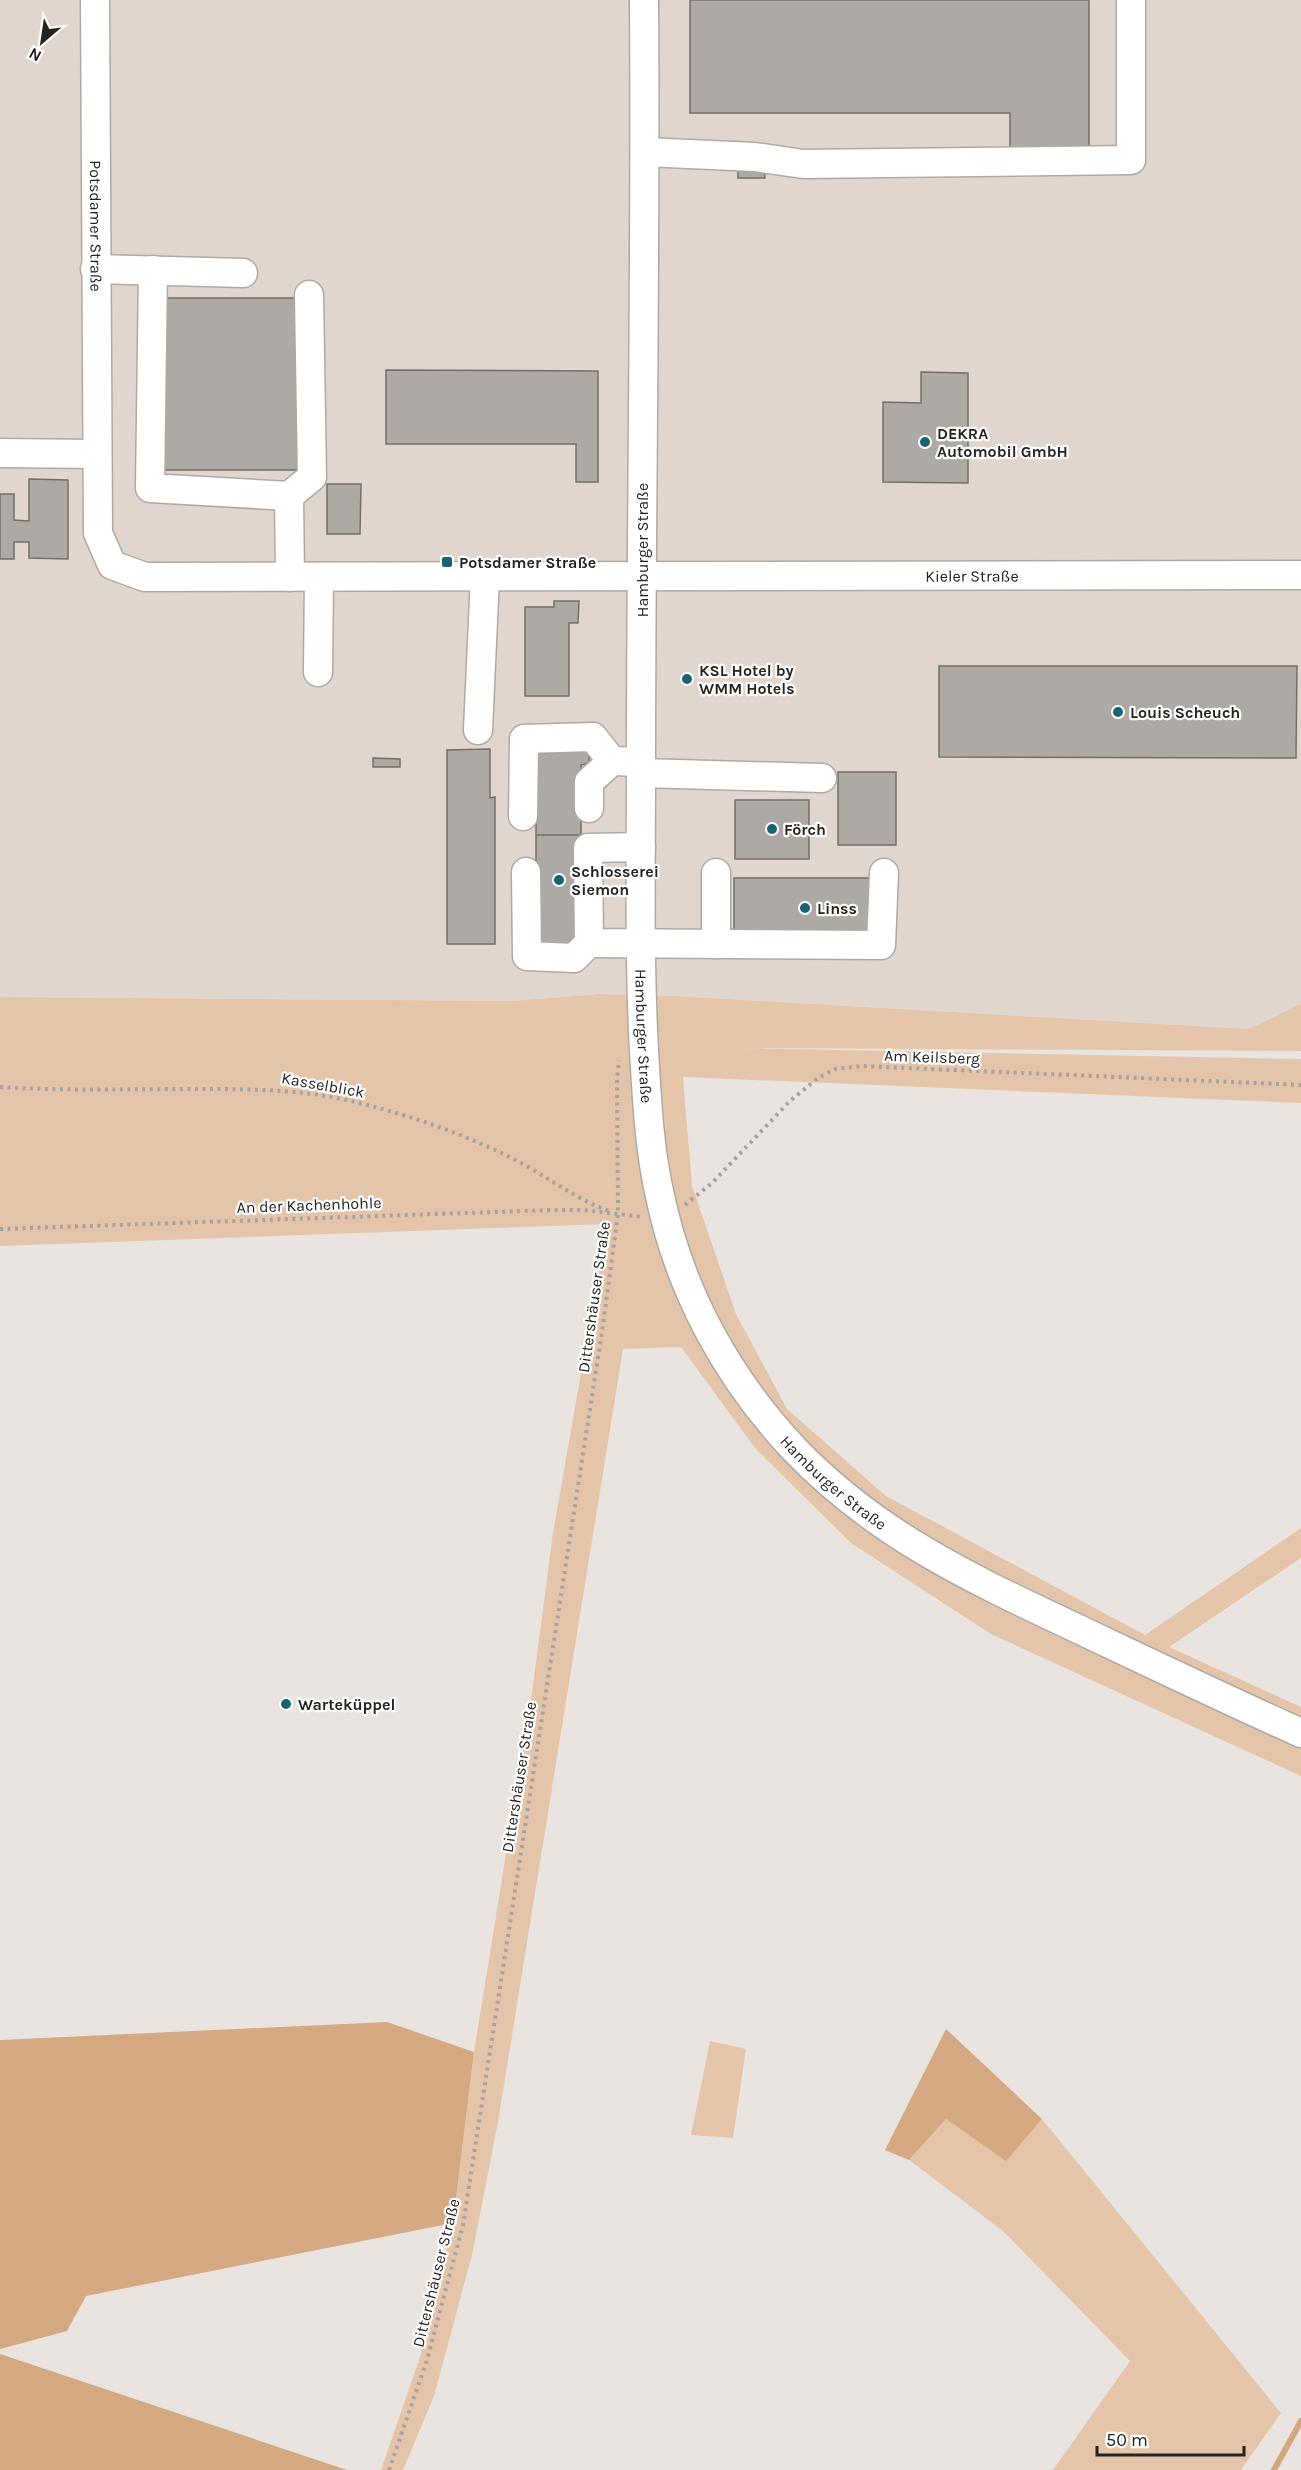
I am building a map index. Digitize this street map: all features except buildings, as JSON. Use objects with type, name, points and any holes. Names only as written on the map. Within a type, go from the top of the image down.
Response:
[{"type":"street","name":"Potsdamer Straße","points":[[95,0],[98,533],[112,565],[145,577],[642,576]]},
{"type":"street","name":"Hamburger Straße","points":[[644,0],[640,983],[649,1141],[664,1214],[679,1263],[717,1346],[737,1380],[796,1450],[831,1485],[868,1516],[978,1581],[1301,1733]]},
{"type":"street","points":[[645,153],[756,157],[803,164],[1131,160],[1131,0]]},
{"type":"street","points":[[95,269],[243,273]]},
{"type":"street","points":[[153,270],[150,488],[289,496],[312,477],[309,295]]},
{"type":"street","points":[[0,453],[96,454]]},
{"type":"street","points":[[289,496],[290,577]]},
{"type":"street","name":"Kieler Straße","points":[[642,576],[1301,575]]},
{"type":"street","points":[[478,730],[485,576]]},
{"type":"street","points":[[318,672],[320,577]]},
{"type":"street","points":[[523,816],[525,739],[593,738],[612,761],[641,767],[822,778]]},
{"type":"street","points":[[589,807],[589,782],[612,761]]},
{"type":"street","points":[[526,872],[527,956],[574,958],[589,943],[588,848],[641,847]]},
{"type":"street","points":[[716,873],[716,944]]},
{"type":"street","points":[[589,943],[881,945],[884,873]]},
{"type":"path","name":"Am Keilsberg","points":[[618,1214],[642,1218],[664,1214],[687,1204],[712,1183],[790,1101],[818,1078],[835,1070],[862,1066],[1301,1085]]},
{"type":"path","name":"Dittershäuser Straße","points":[[389,2470],[426,2360],[463,2224],[602,1332],[618,1214],[617,1078]]},
{"type":"path","name":"Kasselblick","points":[[0,1088],[50,1090],[268,1088],[357,1102],[444,1128],[486,1146],[585,1202],[618,1214]]},
{"type":"path","name":"An der Kachenhohle","points":[[0,1229],[554,1210],[583,1210],[618,1214]]},
{"type":"shaded area","points":[[0,0],[1301,0],[1301,1004],[1248,1029],[675,996],[600,994],[512,1001],[0,997]]},
{"type":"shaded area","points":[[599,994],[675,996],[1248,1029],[1301,1004],[1301,1051],[740,1048],[1301,1059],[1301,1103],[683,1077],[692,1186],[736,1314],[787,1409],[886,1496],[1145,1635],[1301,1528],[1301,1558],[1169,1647],[1301,1707],[1301,1776],[991,1634],[851,1543],[755,1448],[681,1347],[623,1349],[498,2122],[472,2255],[434,2396],[403,2470],[381,2470],[420,2357],[453,2223],[474,2052],[532,1693],[553,1533],[607,1224],[0,1246],[0,997],[512,1001]]},
{"type":"shaded area","points":[[387,2022],[474,2052],[453,2223],[86,2296],[67,2331],[0,2349],[0,2040]]},
{"type":"shaded area","points":[[946,2029],[1042,2119],[1006,2161],[946,2119],[909,2160],[885,2150]]},
{"type":"shaded area","points":[[710,2041],[746,2049],[733,2138],[691,2135]]},
{"type":"shaded area","points":[[946,2119],[1006,2160],[1042,2119],[1281,2413],[1241,2470],[1053,2470],[1130,2361],[1003,2231],[909,2160]]},
{"type":"shaded area","points":[[0,2354],[347,2470],[0,2470]]},
{"type":"waterway","points":[[1274,2470],[1301,2421]]},
{"type":"place","name":"DEKRA Automobil GmbH","points":[[925,442]]},
{"type":"place","name":"Potsdamer Straße","points":[[447,562]]},
{"type":"place","name":"KSL Hotel by WMM Hotels","points":[[687,679]]},
{"type":"place","name":"Louis Scheuch","points":[[1118,712]]},
{"type":"place","name":"Förch","points":[[772,829]]},
{"type":"place","name":"Schlosserei Siemon","points":[[559,880]]},
{"type":"place","name":"Linss","points":[[805,908]]},
{"type":"place","name":"Warteküppel","points":[[286,1704]]}]
